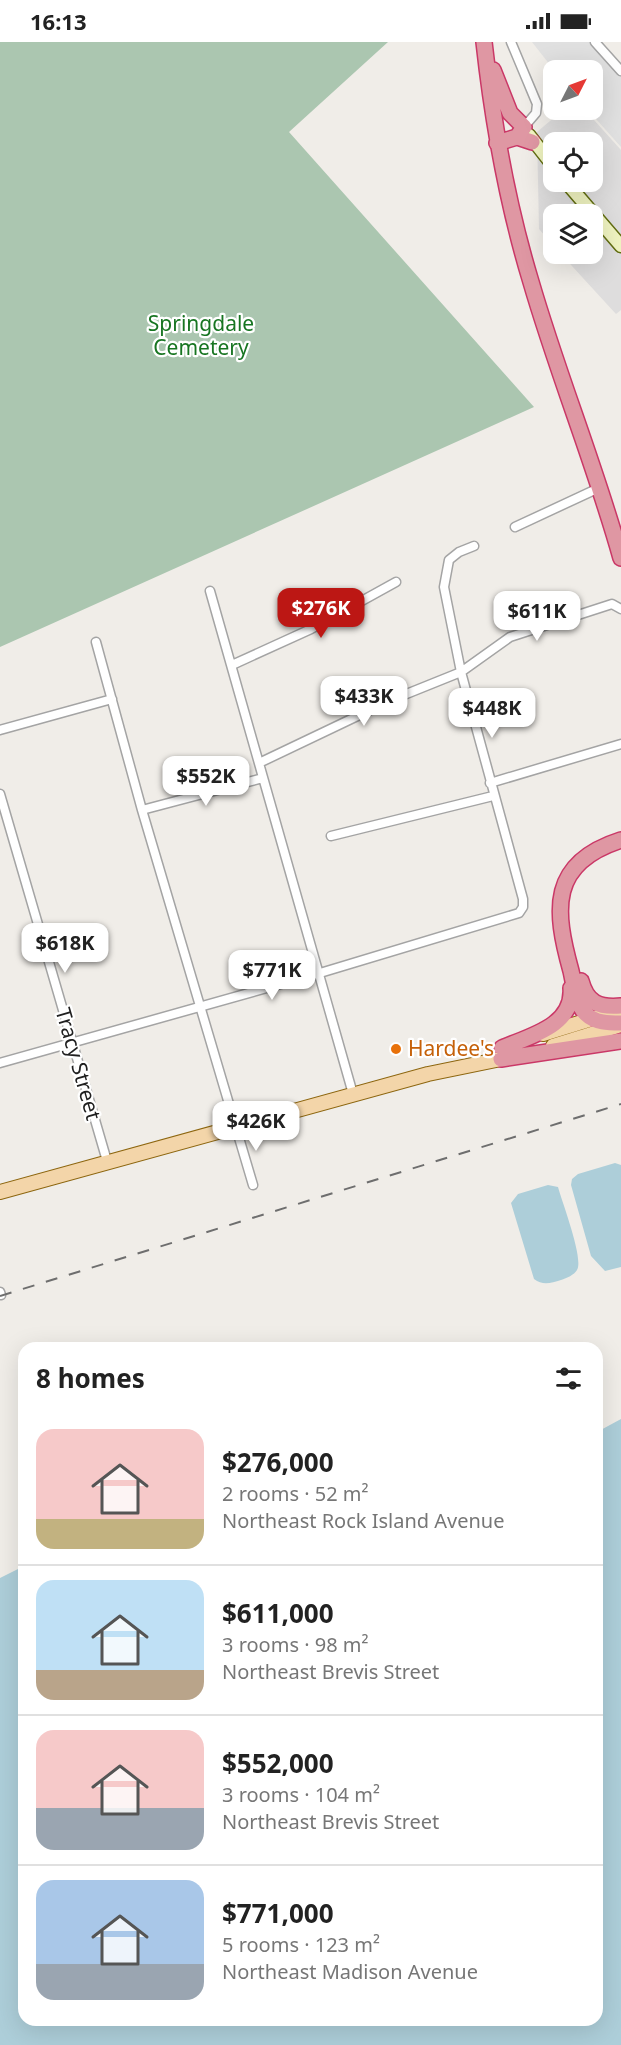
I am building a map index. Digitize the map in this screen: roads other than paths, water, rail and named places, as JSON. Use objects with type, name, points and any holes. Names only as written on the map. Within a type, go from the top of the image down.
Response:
[{"type":"highway","points":[[485,42],[495,77],[508,108],[521,132],[532,142]]},
{"type":"highway","points":[[485,42],[497,143],[510,207],[531,283],[601,487],[621,558]]},
{"type":"highway","points":[[497,143],[521,132]]},
{"type":"highway","points":[[601,487],[621,532]]},
{"type":"highway","points":[[502,1054],[550,1028],[570,1007],[571,987],[562,935],[560,903],[571,873],[594,851],[621,840]]},
{"type":"highway","points":[[621,848],[597,858],[577,877],[568,896],[566,917],[586,994],[599,1005],[621,1008]]},
{"type":"highway","points":[[562,935],[580,1005],[592,1019],[621,1024]]},
{"type":"highway","points":[[502,1054],[621,1041]]},
{"type":"main road","points":[[502,1054],[621,1008]]},
{"type":"main road","points":[[0,1192],[107,1161],[163,1149],[235,1126],[353,1094],[621,1024]]},
{"type":"street","points":[[511,42],[537,107],[534,116],[521,132]]},
{"type":"street","points":[[596,42],[621,71]]},
{"type":"street","points":[[532,142],[543,154]]},
{"type":"street","points":[[575,192],[621,246]]},
{"type":"street","points":[[515,527],[601,487]]},
{"type":"street","points":[[0,1063],[502,920],[514,916],[523,907],[523,899],[493,796],[461,672],[444,587],[450,560],[459,552],[474,546]]},
{"type":"street","points":[[232,665],[311,629],[396,582]]},
{"type":"street","points":[[210,591],[353,1094]]},
{"type":"street","points":[[259,763],[388,701],[461,672],[510,637],[619,606]]},
{"type":"street","points":[[96,642],[142,810],[253,1185]]},
{"type":"street","points":[[0,730],[112,699]]},
{"type":"street","points":[[490,783],[621,744]]},
{"type":"street","points":[[142,810],[263,778]]},
{"type":"street","name":"Tracy Street","points":[[0,794],[107,1161]]},
{"type":"street","points":[[331,836],[493,796]]},
{"type":"water","points":[[615,1163],[621,1165],[621,1267],[605,1271],[591,1256],[571,1185],[572,1179],[578,1174]]},
{"type":"water","points":[[548,1185],[558,1187],[578,1254],[578,1264],[577,1270],[570,1276],[544,1283],[534,1279],[511,1203],[518,1194]]},
{"type":"water","points":[[621,1419],[621,2045],[0,2045],[0,1578],[18,1569],[18,2026],[603,2026],[603,1429]]},
{"type":"railway","points":[[0,1296],[621,1104]]},
{"type":"place","name":"Hardee's","points":[[396,1049]]},
{"type":"park label","name":"Springdale Cemetery","points":[[201,336]]}]
